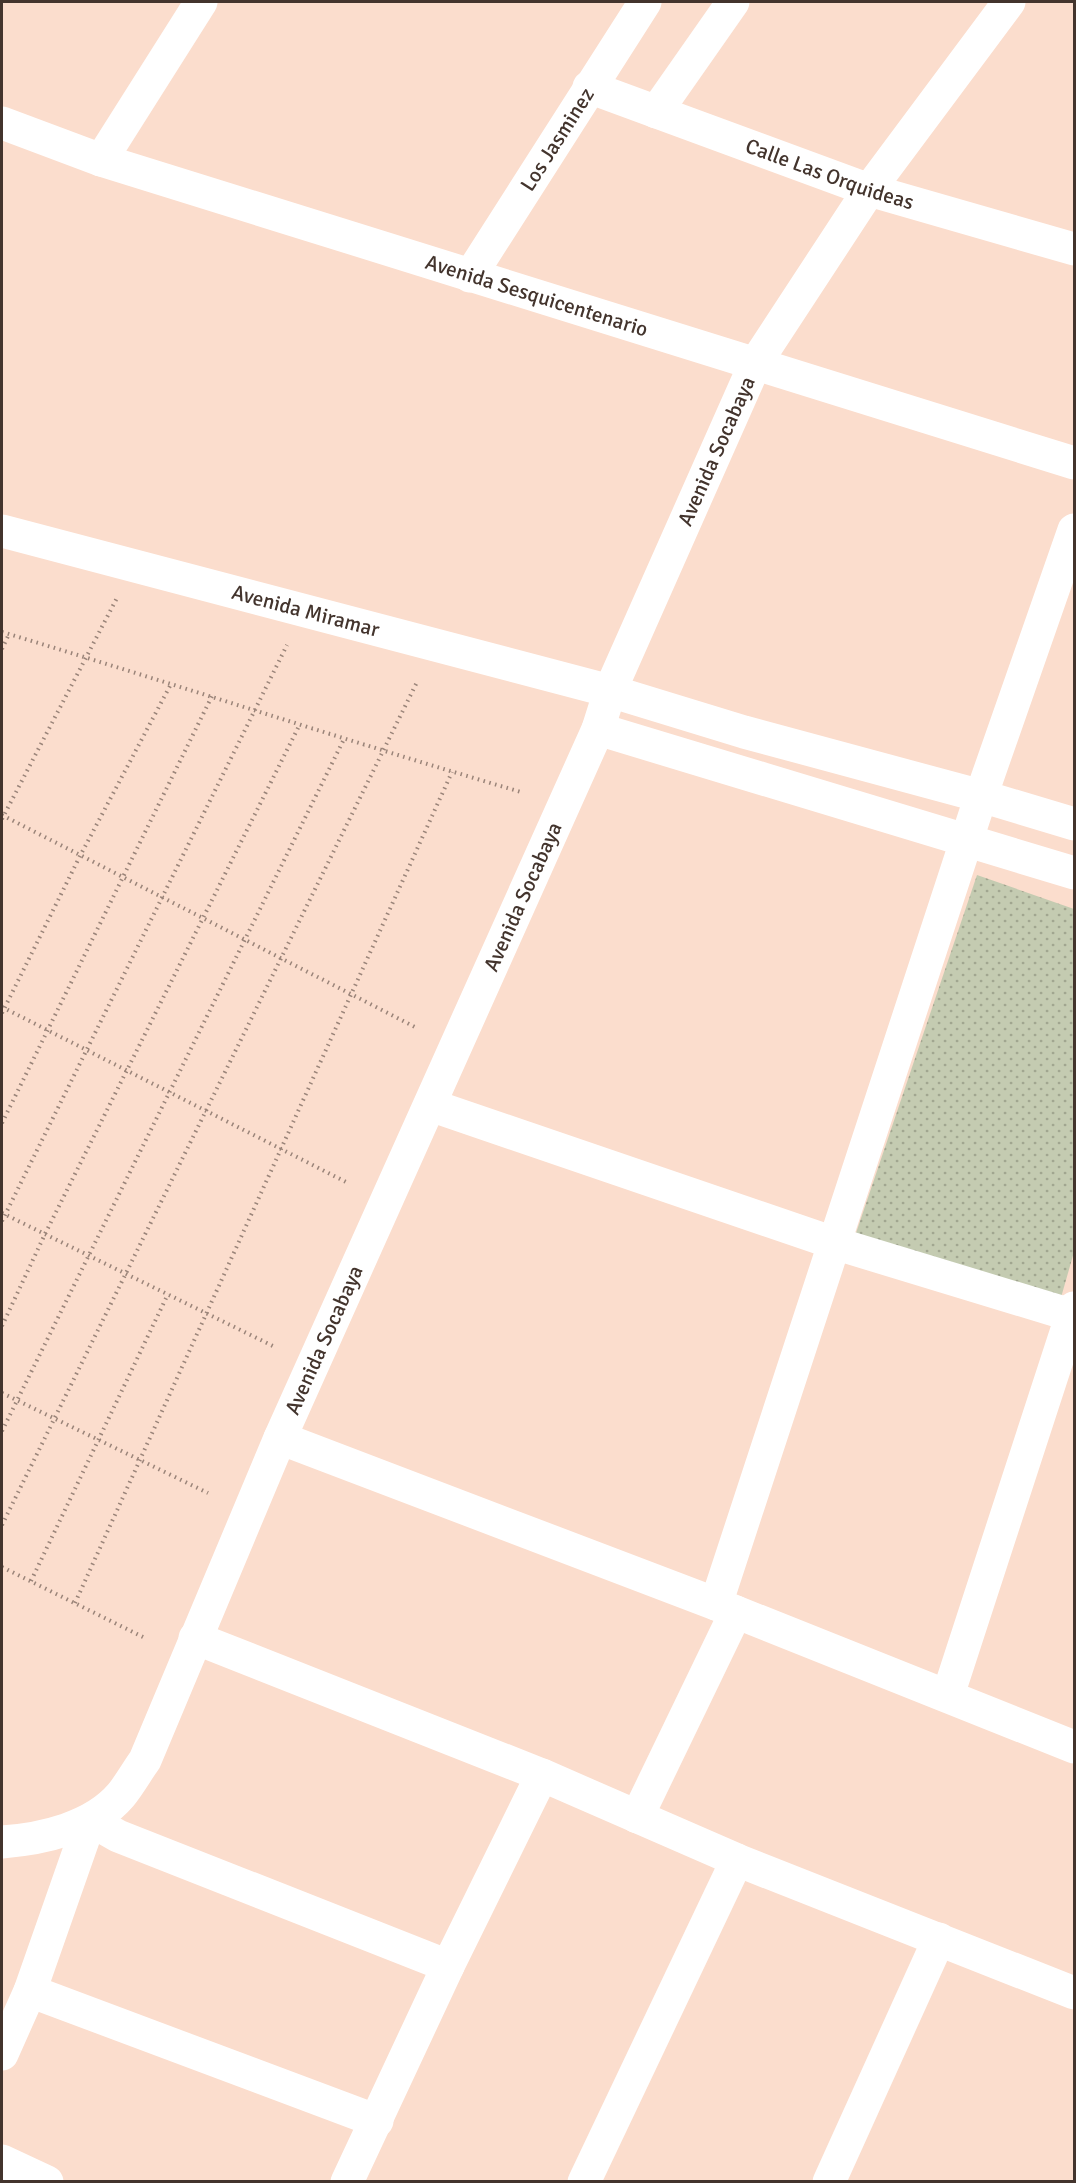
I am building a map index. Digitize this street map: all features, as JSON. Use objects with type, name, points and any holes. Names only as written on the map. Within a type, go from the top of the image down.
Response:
[{"type":"street","points":[[101,160],[201,2]]},
{"type":"street","name":"Los Jasminez","points":[[470,276],[645,2]]},
{"type":"street","points":[[656,112],[733,2]]},
{"type":"street","name":"Avenida Socabaya","points":[[90,1820],[120,1796],[145,1760],[280,1438],[598,729],[610,691],[755,364],[869,190],[1009,2]]},
{"type":"street","name":"Calle Las Orquideas","points":[[589,87],[869,190],[1074,249]]},
{"type":"street","name":"Avenida Sesquicentenario","points":[[2,123],[101,160],[1074,463]]},
{"type":"street","points":[[637,1817],[726,1608],[834,1244],[981,796],[1074,530]]},
{"type":"street","name":"Avenida Miramar","points":[[2,531],[610,691],[744,732],[981,796],[1074,824]]},
{"type":"street","points":[[598,729],[1074,873]]},
{"type":"street","points":[[732,769],[744,732]]},
{"type":"street","points":[[430,1105],[834,1244],[1074,1313],[948,1695]]},
{"type":"street","points":[[280,1438],[726,1608],[1074,1747]]},
{"type":"street","points":[[195,1638],[542,1775],[737,1860],[1074,1993]]},
{"type":"street","points":[[346,2181],[377,2121],[448,1966],[542,1775]]},
{"type":"street","points":[[2,1842],[36,1838],[90,1820],[118,1836],[448,1966]]},
{"type":"street","points":[[2,2054],[30,1991],[90,1820]]},
{"type":"street","points":[[584,2181],[737,1860]]},
{"type":"street","points":[[829,2181],[939,1939]]},
{"type":"street","points":[[30,1991],[377,2121]]},
{"type":"street","points":[[2,2161],[47,2181]]},
{"type":"path","points":[[118,596],[2,817],[415,1027]]},
{"type":"path","points":[[2,632],[521,792]]},
{"type":"path","points":[[2,649],[9,634]]},
{"type":"path","points":[[2,1221],[3,1214],[287,645]]},
{"type":"path","points":[[2,1525],[417,682]]},
{"type":"path","points":[[171,684],[2,1010],[47,1030],[346,1182]]},
{"type":"path","points":[[2,1123],[212,696]]},
{"type":"path","points":[[2,1326],[45,1234],[300,724]]},
{"type":"path","points":[[2,1431],[344,739]]},
{"type":"path","points":[[75,1603],[452,772]]},
{"type":"path","points":[[3,1214],[273,1346]]},
{"type":"path","points":[[31,1581],[168,1294]]},
{"type":"path","points":[[2,1393],[208,1493]]},
{"type":"path","points":[[2,1567],[143,1637]]},
{"type":"green space","points":[[977,875],[1074,909],[1074,1252],[1060,1301],[855,1236]]}]
